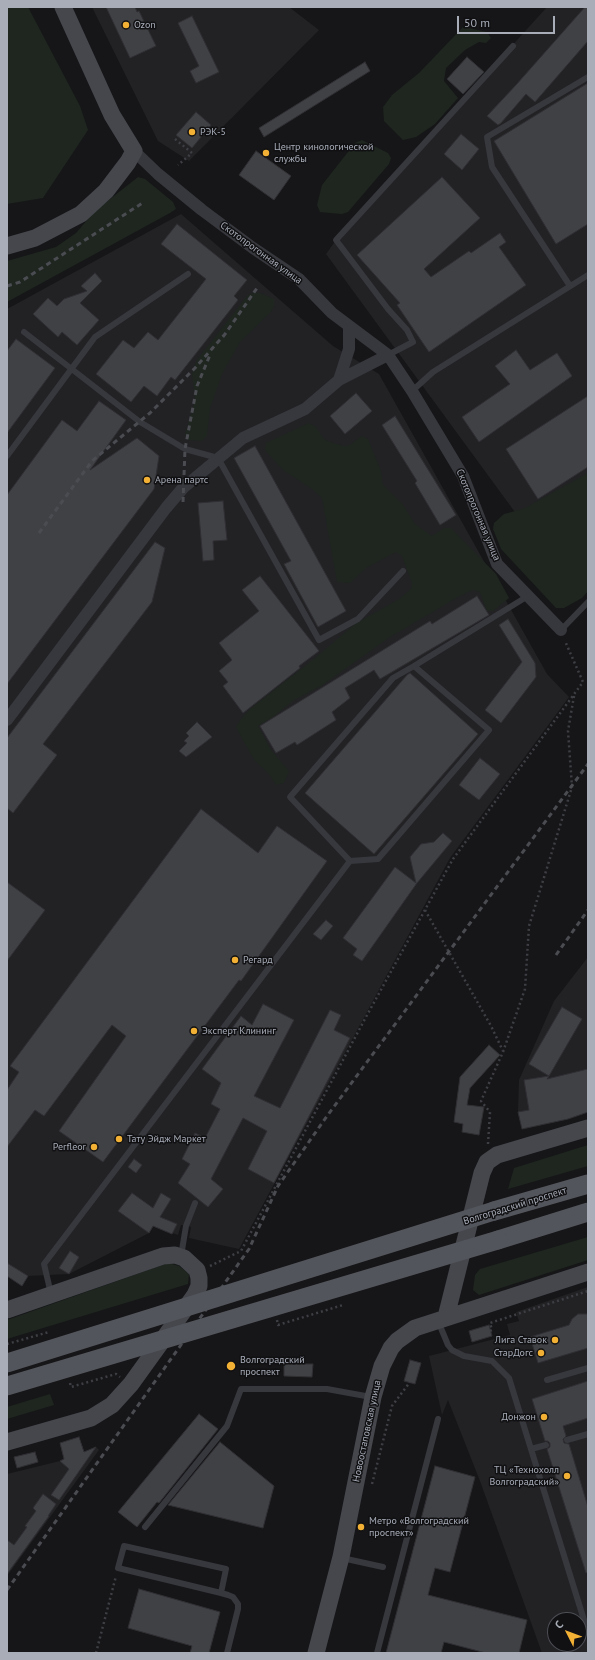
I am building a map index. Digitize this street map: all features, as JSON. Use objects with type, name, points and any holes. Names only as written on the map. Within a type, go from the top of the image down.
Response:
[{"type":"main road","name":"Волгоградский проспект","points":[[7,1363],[494,1211],[588,1184]]},
{"type":"main road","points":[[7,1386],[588,1212]]},
{"type":"street","name":"Скотопрогонная улица","points":[[63,7],[112,115],[134,151],[158,174],[202,210],[253,248],[300,279],[332,313],[388,355],[412,390],[462,476],[497,564],[561,630]]},
{"type":"street","points":[[7,246],[35,238],[81,214],[106,191],[128,162],[134,151]]},
{"type":"street","points":[[339,380],[349,349],[349,327]]},
{"type":"street","points":[[7,720],[166,508],[183,488],[243,438],[305,409],[339,380],[388,355]]},
{"type":"street","points":[[442,1318],[482,1173],[487,1162],[497,1155],[588,1128]]},
{"type":"street","points":[[7,1310],[162,1256],[180,1257],[190,1263],[197,1270],[199,1278],[199,1286],[195,1295],[131,1384],[112,1404],[91,1418],[7,1442]]},
{"type":"street","name":"Новоостаповская улица","points":[[316,1653],[341,1557],[373,1397],[387,1353],[397,1341],[415,1328],[588,1272]]},
{"type":"lane","points":[[388,355],[413,342],[407,330],[388,309],[336,240],[513,46]]},
{"type":"lane","points":[[570,286],[492,167],[487,137],[588,76]]},
{"type":"lane","points":[[7,456],[95,337],[188,274]]},
{"type":"lane","points":[[412,390],[433,372],[588,275]]},
{"type":"lane","points":[[24,332],[140,422],[185,449],[218,458],[319,640],[358,619],[403,571]]},
{"type":"lane","points":[[350,861],[290,797],[393,678],[528,596]]},
{"type":"lane","points":[[561,630],[588,602]]},
{"type":"lane","points":[[51,1295],[47,1283],[44,1264],[350,861],[378,859],[489,730],[414,666]]},
{"type":"lane","points":[[180,1257],[186,1226],[195,1203]]},
{"type":"lane","points":[[442,1318],[448,1345],[452,1350],[464,1356],[492,1361],[509,1378],[588,1633]]},
{"type":"lane","points":[[547,1380],[588,1368]]},
{"type":"lane","points":[[145,1527],[227,1426],[241,1390],[327,1389],[373,1397]]},
{"type":"lane","points":[[377,1653],[438,1419]]},
{"type":"lane","points":[[567,1440],[588,1435]]},
{"type":"lane","points":[[531,1449],[546,1445]]},
{"type":"lane","points":[[221,1593],[226,1569],[124,1546],[118,1568],[233,1597],[238,1604],[227,1653]]},
{"type":"lane","points":[[341,1557],[383,1567]]},
{"type":"path","points":[[175,139],[192,154],[178,165]]},
{"type":"path","points":[[210,1266],[241,1251],[453,859],[584,682],[561,630]]},
{"type":"path","points":[[488,1144],[490,1112],[481,1101],[503,1052],[525,988],[528,926],[572,786],[568,731],[574,695]]},
{"type":"path","points":[[425,910],[491,1026],[503,1052]]},
{"type":"path","points":[[490,1331],[492,1330],[490,1323],[588,1291]]},
{"type":"path","points":[[278,1325],[343,1305]]},
{"type":"path","points":[[7,1344],[51,1331]]},
{"type":"path","points":[[71,1387],[116,1374]]},
{"type":"path","points":[[96,1653],[118,1568]]},
{"type":"shaded area","points":[[7,7],[28,7],[80,106],[88,130],[43,198],[7,204]]},
{"type":"shaded area","points":[[92,7],[289,7],[319,30],[189,161],[158,141]]},
{"type":"shaded area","points":[[547,7],[588,7],[588,510],[539,545],[326,254],[336,240]]},
{"type":"shaded area","points":[[463,27],[487,32],[491,38],[486,43],[479,42],[465,50],[446,68],[444,81],[458,98],[435,124],[416,137],[403,140],[384,121],[383,107],[392,95],[419,73]]},
{"type":"shaded area","points":[[362,140],[388,153],[391,158],[389,164],[348,212],[342,214],[320,212],[317,205],[322,185],[355,143]]},
{"type":"shaded area","points":[[138,177],[145,179],[173,202],[176,209],[7,302],[7,261],[56,247],[76,233],[95,211]]},
{"type":"shaded area","points":[[181,214],[333,346],[379,374],[547,674],[569,697],[450,858],[239,1249],[189,1238],[191,1227],[181,1225],[178,1235],[154,1226],[149,1233],[69,1274],[28,1276],[22,1286],[7,1276],[7,309]]},
{"type":"shaded area","points":[[252,293],[260,293],[274,299],[274,306],[271,312],[240,342],[222,374],[210,408],[207,436],[202,441],[188,440],[185,434],[195,401],[192,373],[197,360],[247,296]]},
{"type":"shaded area","points":[[309,423],[316,427],[324,439],[344,446],[350,445],[362,436],[368,439],[381,471],[383,485],[403,505],[415,524],[432,536],[444,528],[451,528],[496,574],[509,598],[493,611],[487,611],[480,592],[473,590],[460,596],[390,637],[321,686],[294,700],[273,717],[258,726],[271,750],[289,771],[284,783],[276,785],[269,774],[254,760],[236,727],[241,719],[250,709],[314,659],[355,624],[399,599],[411,589],[412,583],[402,556],[396,552],[366,568],[350,583],[337,582],[322,498],[312,489],[283,470],[265,450],[266,443]]},
{"type":"shaded area","points":[[588,473],[588,591],[582,598],[564,608],[556,608],[501,549],[493,529],[494,523],[504,514],[523,509]]},
{"type":"shaded area","points":[[588,957],[588,1112],[571,1118],[522,1129],[518,1112],[519,1080],[554,1001]]},
{"type":"shaded area","points":[[588,1145],[588,1166],[508,1189],[514,1168]]},
{"type":"shaded area","points":[[588,1237],[588,1260],[479,1295],[473,1290],[475,1275],[480,1269]]},
{"type":"shaded area","points":[[168,1263],[179,1266],[189,1274],[188,1284],[7,1339],[7,1320]]},
{"type":"shaded area","points":[[588,1287],[588,1653],[542,1653],[480,1481],[448,1400],[442,1415],[429,1356],[510,1335],[507,1324],[519,1321],[516,1312]]},
{"type":"shaded area","points":[[50,1394],[54,1405],[7,1419],[7,1407]]},
{"type":"shaded area","points":[[96,1447],[99,1450],[7,1576],[7,1474],[60,1461]]},
{"type":"building","points":[[106,7],[135,7],[137,12],[139,11],[156,46],[130,58]]},
{"type":"building","points":[[585,7],[588,7],[588,41],[535,102],[526,94],[498,125],[487,116]]},
{"type":"building","points":[[192,16],[219,72],[196,83],[190,71],[199,66],[178,23]]},
{"type":"building","points":[[467,57],[484,72],[463,94],[447,79]]},
{"type":"building","points":[[365,62],[370,71],[264,137],[259,128]]},
{"type":"building","points":[[588,83],[588,224],[556,244],[494,141]]},
{"type":"building","points":[[196,112],[211,125],[192,148],[176,135]]},
{"type":"building","points":[[461,134],[479,149],[462,170],[444,154]]},
{"type":"building","points":[[256,151],[291,176],[274,200],[239,175]]},
{"type":"building","points":[[442,177],[480,218],[424,269],[431,277],[469,251],[471,253],[500,233],[506,242],[499,247],[526,285],[429,352],[397,305],[400,303],[357,255]]},
{"type":"building","points":[[177,224],[247,280],[234,296],[238,300],[175,380],[171,377],[157,396],[144,386],[131,402],[96,374],[123,340],[134,348],[148,332],[158,340],[206,279],[161,244]]},
{"type":"building","points":[[95,273],[102,281],[80,303],[99,320],[77,345],[62,332],[58,337],[33,314],[48,298],[57,306],[64,299],[87,291],[81,286]]},
{"type":"building","points":[[16,339],[55,368],[7,433],[7,351]]},
{"type":"building","points":[[516,350],[530,370],[557,353],[572,376],[479,442],[462,417],[510,384],[495,366]]},
{"type":"building","points":[[356,393],[372,411],[345,434],[330,416]]},
{"type":"building","points":[[588,396],[588,467],[538,499],[506,449]]},
{"type":"building","points":[[99,401],[126,420],[90,470],[137,438],[159,456],[154,489],[7,684],[7,495],[62,420],[77,431]]},
{"type":"building","points":[[395,416],[456,515],[440,525],[415,483],[417,481],[382,425]]},
{"type":"building","points":[[255,446],[346,611],[318,627],[284,564],[291,561],[234,458]]},
{"type":"building","points":[[223,501],[227,540],[213,541],[214,560],[203,561],[198,503]]},
{"type":"building","points":[[155,542],[165,548],[152,602],[43,744],[57,755],[13,813],[7,808],[7,738]]},
{"type":"building","points":[[260,576],[319,651],[243,713],[223,686],[228,682],[219,671],[232,660],[219,643],[259,611],[242,590]]},
{"type":"building","points":[[477,596],[489,615],[380,679],[374,670],[345,688],[350,698],[332,712],[336,720],[297,745],[295,742],[276,753],[260,726],[430,621],[432,624]]},
{"type":"building","points":[[508,619],[535,663],[536,677],[501,723],[485,710],[522,662],[499,625]]},
{"type":"building","points":[[410,673],[478,734],[374,854],[305,793]]},
{"type":"building","points":[[197,722],[212,737],[186,757],[179,751],[187,743],[184,741],[189,736],[186,733]]},
{"type":"building","points":[[480,758],[500,774],[479,800],[459,785]]},
{"type":"building","points":[[201,809],[258,853],[277,826],[327,861],[241,981],[239,980],[103,1162],[59,1131],[126,1036],[112,1025],[44,1116],[35,1110],[7,1147],[7,1090],[19,1072],[10,1066]]},
{"type":"building","points":[[443,833],[452,841],[417,883],[362,961],[353,955],[357,949],[343,938],[395,867],[416,883],[410,857],[421,844],[434,842]]},
{"type":"building","points":[[7,882],[45,910],[7,961]]},
{"type":"building","points":[[326,920],[333,926],[321,940],[313,934]]},
{"type":"building","points":[[263,1004],[294,1020],[254,1096],[280,1108],[330,1010],[341,1015],[334,1030],[350,1038],[274,1183],[248,1169],[267,1131],[243,1118],[211,1179],[223,1189],[208,1207],[178,1183],[190,1164],[182,1159],[195,1133],[205,1138],[220,1109],[211,1104],[221,1083],[202,1069],[241,1016],[252,1025]]},
{"type":"building","points":[[562,1007],[582,1019],[549,1076],[529,1064]]},
{"type":"building","points":[[489,1045],[500,1055],[470,1088],[467,1105],[484,1107],[479,1135],[462,1132],[463,1124],[454,1122],[460,1077]]},
{"type":"building","points":[[588,1069],[588,1112],[568,1119],[522,1129],[518,1112],[529,1110],[524,1080],[549,1076],[547,1079]]},
{"type":"building","points":[[134,1159],[142,1165],[136,1173],[128,1167]]},
{"type":"building","points":[[132,1193],[153,1208],[161,1193],[171,1199],[160,1217],[177,1224],[172,1234],[153,1226],[149,1233],[118,1211]]},
{"type":"building","points":[[70,1251],[79,1257],[69,1274],[59,1268]]},
{"type":"building","points":[[7,1263],[28,1276],[22,1286],[7,1276]]},
{"type":"building","points":[[578,1314],[588,1314],[588,1348],[538,1363],[530,1337],[569,1325],[572,1319]]},
{"type":"building","points":[[489,1325],[492,1336],[472,1342],[469,1331]]},
{"type":"building","points":[[410,1360],[421,1363],[415,1384],[404,1381]]},
{"type":"building","points":[[284,1364],[313,1364],[312,1377],[284,1376]]},
{"type":"building","name":"ТЦ «Технохолл Волгоградский»","points":[[588,1381],[588,1418],[563,1426],[566,1436],[563,1439],[564,1443],[569,1444],[588,1507],[588,1572],[586,1573],[547,1449],[550,1447],[550,1443],[545,1441],[532,1399]]},
{"type":"building","points":[[199,1414],[218,1429],[159,1503],[157,1502],[137,1527],[118,1512]]},
{"type":"building","points":[[79,1437],[84,1452],[96,1447],[59,1500],[51,1495],[69,1469],[60,1461],[64,1459],[60,1443]]},
{"type":"building","points":[[220,1442],[274,1486],[263,1528],[168,1505]]},
{"type":"building","points":[[35,1452],[38,1462],[17,1468],[14,1457]]},
{"type":"building","points":[[435,1466],[475,1477],[450,1572],[435,1568],[428,1595],[527,1620],[519,1653],[486,1653],[444,1642],[441,1653],[386,1653]]},
{"type":"building","points":[[43,1494],[56,1504],[7,1574],[7,1540],[14,1545],[27,1527],[25,1526],[36,1511],[33,1508]]},
{"type":"building","points":[[139,1589],[220,1612],[209,1653],[190,1653],[192,1646],[128,1628]]},
{"type":"railway","points":[[7,286],[20,282],[144,202]]},
{"type":"railway","points":[[223,337],[257,288]]},
{"type":"railway","points":[[39,533],[92,461],[150,413],[195,368],[226,333]]},
{"type":"railway","points":[[183,502],[185,449],[197,386],[210,355]]},
{"type":"railway","points":[[7,1590],[249,1249],[278,1186],[327,1116],[588,764]]},
{"type":"railway","points":[[556,955],[588,910]]},
{"type":"place","name":"Ozon","points":[[126,25]]},
{"type":"place","name":"РЭК-5","points":[[192,132]]},
{"type":"place","name":"Центр кинологической службы","points":[[266,153]]},
{"type":"place","name":"Арена партс","points":[[147,480]]},
{"type":"place","name":"Регард","points":[[235,960]]},
{"type":"place","name":"Эксперт Клининг","points":[[194,1031]]},
{"type":"place","name":"Тату Эйдж Маркет","points":[[119,1139]]},
{"type":"place","name":"Perfleor","points":[[94,1147]]},
{"type":"place","name":"Лига Ставок","points":[[555,1340]]},
{"type":"place","name":"СтарДогс","points":[[541,1353]]},
{"type":"place","name":"Волгоградский проспект","points":[[231,1366]]},
{"type":"place","name":"Донжон","points":[[544,1417]]},
{"type":"place","name":"ТЦ «Технохолл Волгоградский»","points":[[567,1476]]},
{"type":"place","name":"Метро «Волгоградский проспект»","points":[[361,1527]]}]
